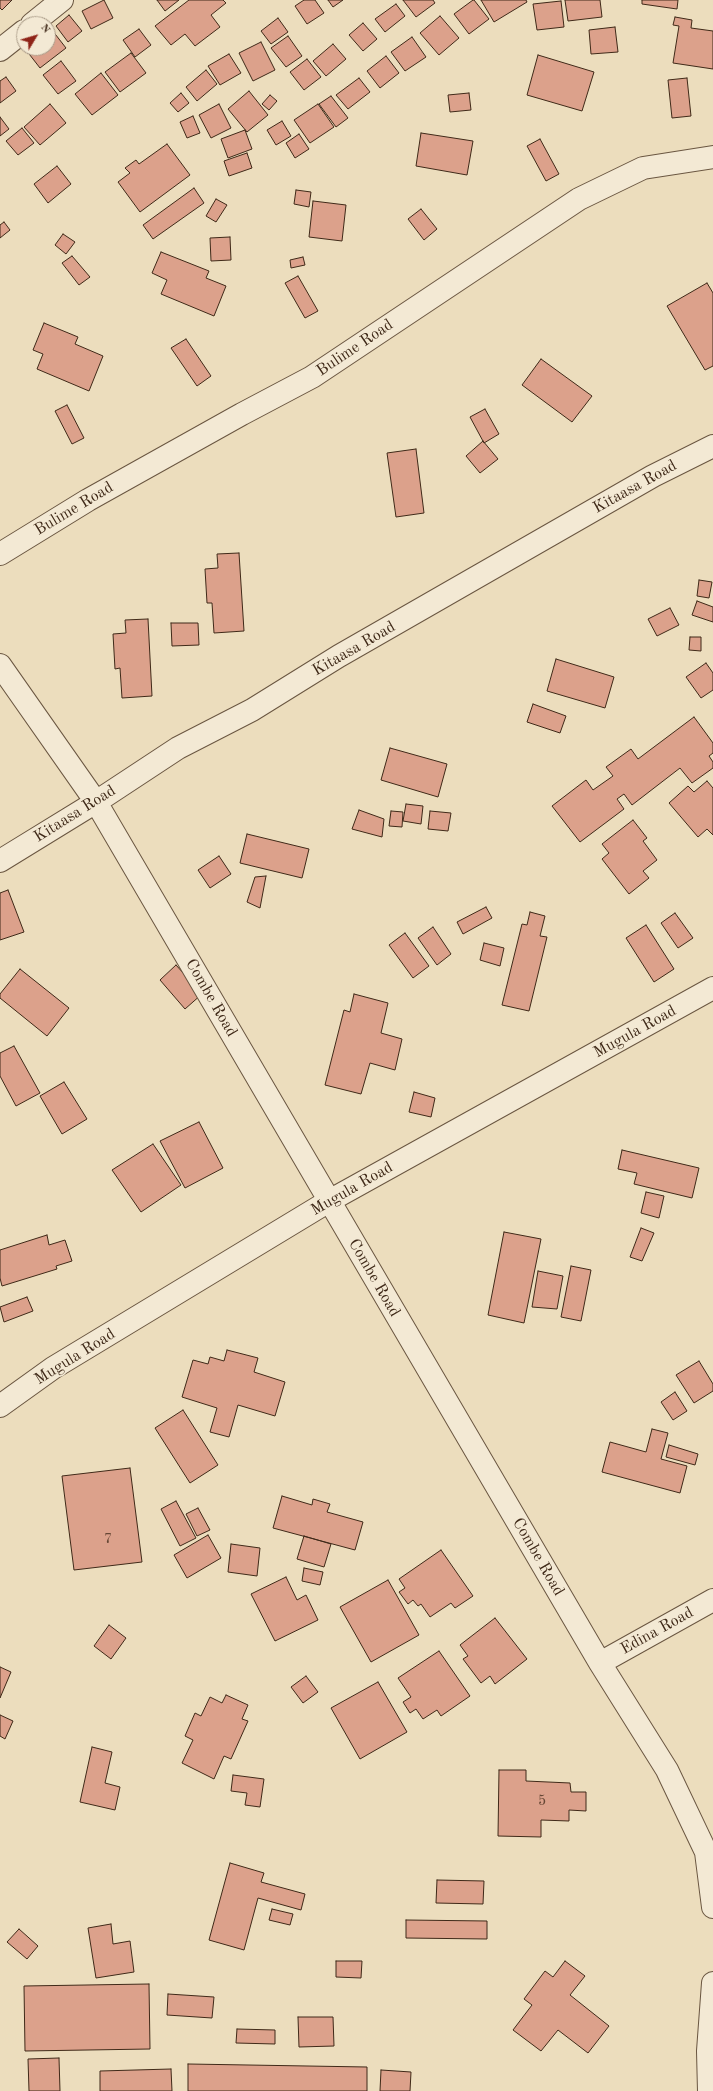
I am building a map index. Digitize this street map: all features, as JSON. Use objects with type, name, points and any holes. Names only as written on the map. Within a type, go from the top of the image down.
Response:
[{"type":"street","points":[[42,16],[62,0]]},
{"type":"street","points":[[0,50],[16,37]]},
{"type":"street","name":"Bulime Road","points":[[0,554],[101,492],[312,377],[579,199],[643,168],[713,157]]},
{"type":"street","name":"Kitaasa Road","points":[[0,861],[96,802],[178,748],[252,710],[339,656],[653,476],[713,446]]},
{"type":"street","name":"Combe Road","points":[[0,665],[96,802],[600,1663],[667,1770],[706,1852],[713,1907]]},
{"type":"street","name":"Mugula Road","points":[[0,1406],[53,1368],[329,1201],[713,988]]},
{"type":"street","name":"Edina Road","points":[[600,1663],[713,1600]]},
{"type":"street","points":[[709,2091],[708,2051],[713,1983]]},
{"type":"building","points":[[0,0],[12,0],[2,10],[0,8]]},
{"type":"building","points":[[104,0],[113,18],[91,29],[82,11]]},
{"type":"building","points":[[157,0],[179,0],[165,11]]},
{"type":"building","points":[[189,0],[223,0],[226,3],[211,15],[220,27],[195,46],[185,34],[171,45],[155,26]]},
{"type":"building","points":[[304,0],[315,0],[324,13],[307,24],[295,6]]},
{"type":"building","points":[[328,0],[343,0],[333,7]]},
{"type":"building","points":[[403,0],[433,0],[435,3],[416,17]]},
{"type":"building","points":[[473,0],[489,19],[469,34],[454,14]]},
{"type":"building","points":[[481,0],[526,0],[527,2],[494,22]]},
{"type":"building","points":[[565,0],[600,0],[602,17],[568,21]]},
{"type":"building","points":[[642,0],[678,0],[677,9],[642,4]]},
{"type":"building","points":[[561,1],[564,27],[537,30],[533,4]]},
{"type":"building","points":[[396,4],[405,16],[385,32],[375,19]]},
{"type":"building","points":[[69,15],[82,31],[68,42],[56,26]]},
{"type":"building","points":[[440,16],[459,38],[439,55],[420,33]]},
{"type":"building","points":[[675,17],[692,20],[691,28],[713,31],[713,69],[673,63],[679,26],[673,25]]},
{"type":"building","points":[[278,18],[288,32],[271,44],[261,31]]},
{"type":"building","points":[[363,23],[377,39],[363,51],[349,35]]},
{"type":"building","points":[[615,27],[618,52],[591,54],[589,30]]},
{"type":"building","points":[[139,29],[151,45],[135,57],[123,40]]},
{"type":"building","points":[[56,35],[66,48],[56,56]]},
{"type":"building","points":[[288,36],[302,56],[286,67],[271,48]]},
{"type":"building","points":[[412,37],[426,57],[405,71],[391,52]]},
{"type":"building","points":[[261,42],[275,70],[253,81],[239,53]]},
{"type":"building","points":[[333,44],[346,59],[326,76],[313,61]]},
{"type":"building","points":[[131,53],[146,73],[120,92],[105,72]]},
{"type":"building","points":[[229,54],[241,73],[220,85],[208,66]]},
{"type":"building","points":[[538,55],[594,72],[582,111],[527,95]]},
{"type":"building","points":[[31,56],[56,56],[40,68]]},
{"type":"building","points":[[386,56],[399,73],[380,88],[367,71]]},
{"type":"building","points":[[307,59],[321,77],[304,90],[290,72]]},
{"type":"building","points":[[61,61],[76,81],[58,94],[43,75]]},
{"type":"building","points":[[206,70],[217,84],[197,101],[186,87]]},
{"type":"building","points":[[101,73],[118,95],[92,115],[75,94]]},
{"type":"building","points":[[6,77],[16,91],[0,103],[0,81]]},
{"type":"building","points":[[359,78],[370,92],[348,109],[336,95]]},
{"type":"building","points":[[687,78],[691,116],[672,118],[668,80]]},
{"type":"building","points":[[249,91],[268,115],[247,132],[228,109]]},
{"type":"building","points":[[181,93],[189,103],[178,112],[170,103]]},
{"type":"building","points":[[469,93],[471,110],[450,112],[448,95]]},
{"type":"building","points":[[270,95],[277,101],[269,110],[262,104]]},
{"type":"building","points":[[331,96],[348,118],[336,127],[319,104]]},
{"type":"building","points":[[50,104],[66,123],[40,145],[24,127]]},
{"type":"building","points":[[219,104],[231,128],[211,138],[199,115]]},
{"type":"building","points":[[318,104],[334,127],[310,143],[294,120]]},
{"type":"building","points":[[193,116],[200,133],[187,138],[180,122]]},
{"type":"building","points":[[0,117],[9,129],[0,136]]},
{"type":"building","points":[[282,121],[291,136],[276,145],[267,130]]},
{"type":"building","points":[[22,128],[34,143],[18,155],[6,141]]},
{"type":"building","points":[[245,130],[252,149],[228,158],[221,139]]},
{"type":"building","points":[[421,133],[473,141],[467,175],[416,166]]},
{"type":"building","points":[[299,134],[309,149],[295,158],[286,143]]},
{"type":"building","points":[[540,139],[559,174],[546,181],[527,146]]},
{"type":"building","points":[[167,144],[190,175],[140,212],[118,182],[130,173],[125,168],[136,160],[139,164]]},
{"type":"building","points":[[247,153],[252,168],[229,176],[224,161]]},
{"type":"building","points":[[57,166],[71,184],[48,203],[34,184]]},
{"type":"building","points":[[194,188],[204,203],[153,239],[143,225]]},
{"type":"building","points":[[296,190],[311,192],[309,207],[294,204]]},
{"type":"building","points":[[216,199],[227,205],[216,222],[206,216]]},
{"type":"building","points":[[313,201],[346,205],[342,241],[309,237]]},
{"type":"building","points":[[421,209],[437,229],[424,240],[408,219]]},
{"type":"building","points":[[4,222],[10,230],[0,238],[0,225]]},
{"type":"building","points":[[63,234],[75,242],[66,254],[55,245]]},
{"type":"building","points":[[230,237],[231,260],[211,261],[210,238]]},
{"type":"building","points":[[161,252],[209,271],[206,278],[226,286],[214,316],[161,294],[167,280],[152,273]]},
{"type":"building","points":[[72,256],[90,277],[79,285],[62,263]]},
{"type":"building","points":[[303,257],[305,265],[291,268],[290,260]]},
{"type":"building","points":[[298,276],[318,311],[305,318],[285,283]]},
{"type":"building","points":[[707,283],[713,293],[713,366],[705,370],[667,306]]},
{"type":"building","points":[[44,323],[78,337],[75,344],[103,356],[89,391],[37,369],[43,354],[33,350]]},
{"type":"building","points":[[186,339],[211,376],[197,386],[171,348]]},
{"type":"building","points":[[541,359],[592,396],[572,422],[522,385]]},
{"type":"building","points":[[67,405],[84,438],[72,444],[55,411]]},
{"type":"building","points":[[485,409],[499,434],[484,443],[470,417]]},
{"type":"building","points":[[483,441],[498,459],[480,473],[466,456]]},
{"type":"building","points":[[416,449],[424,513],[396,517],[387,453]]},
{"type":"building","points":[[239,553],[244,631],[214,633],[212,603],[207,603],[205,569],[218,568],[217,554]]},
{"type":"building","points":[[699,580],[712,582],[709,598],[697,596]]},
{"type":"building","points":[[697,601],[713,607],[713,622],[692,615]]},
{"type":"building","points":[[670,608],[679,625],[657,636],[648,619]]},
{"type":"building","points":[[148,619],[152,696],[122,698],[120,668],[115,669],[113,634],[126,633],[125,620]]},
{"type":"building","points":[[171,623],[198,623],[199,645],[172,646]]},
{"type":"building","points":[[690,637],[701,637],[701,651],[689,650]]},
{"type":"building","points":[[556,659],[614,677],[605,708],[547,691]]},
{"type":"building","points":[[706,663],[713,673],[713,690],[701,698],[686,677]]},
{"type":"building","points":[[533,704],[566,716],[560,733],[527,722]]},
{"type":"building","points":[[694,717],[713,743],[713,753],[709,756],[713,762],[713,768],[692,783],[680,768],[632,805],[624,794],[617,799],[624,809],[580,842],[552,806],[586,780],[593,790],[613,776],[606,767],[631,749],[638,759]]},
{"type":"building","points":[[390,748],[447,764],[438,797],[381,780]]},
{"type":"building","points":[[707,781],[713,788],[713,835],[707,829],[698,837],[669,803],[688,786],[694,792]]},
{"type":"building","points":[[406,804],[423,806],[421,824],[403,821]]},
{"type":"building","points":[[359,810],[384,819],[382,837],[352,829]]},
{"type":"building","points":[[391,811],[403,812],[402,827],[389,826]]},
{"type":"building","points":[[430,811],[451,813],[448,831],[428,829]]},
{"type":"building","points":[[633,820],[647,838],[643,841],[657,860],[643,871],[649,878],[629,894],[602,859],[609,853],[602,844]]},
{"type":"building","points":[[247,834],[309,849],[302,878],[240,863]]},
{"type":"building","points":[[219,856],[231,874],[210,888],[198,870]]},
{"type":"building","points":[[266,876],[260,908],[247,902],[255,877]]},
{"type":"building","points":[[8,890],[24,932],[0,940],[0,893]]},
{"type":"building","points":[[486,907],[492,918],[463,934],[457,922]]},
{"type":"building","points":[[530,912],[545,916],[540,936],[547,937],[529,1011],[502,1005],[522,924],[527,925]]},
{"type":"building","points":[[675,913],[693,938],[678,948],[661,923]]},
{"type":"building","points":[[646,925],[674,969],[654,982],[626,938]]},
{"type":"building","points":[[433,927],[451,954],[437,965],[418,938]]},
{"type":"building","points":[[405,933],[429,966],[413,978],[389,945]]},
{"type":"building","points":[[484,943],[504,948],[500,966],[480,960]]},
{"type":"building","points":[[176,965],[202,994],[185,1009],[160,980]]},
{"type":"building","points":[[20,969],[69,1008],[47,1036],[0,998],[0,994]]},
{"type":"building","points":[[354,994],[388,1003],[381,1033],[402,1039],[395,1070],[370,1063],[361,1094],[325,1085],[344,1010],[350,1012]]},
{"type":"building","points":[[14,1046],[40,1093],[16,1106],[0,1076],[0,1053]]},
{"type":"building","points":[[64,1082],[87,1119],[62,1134],[40,1096]]},
{"type":"building","points":[[414,1092],[435,1098],[431,1117],[409,1112]]},
{"type":"building","points":[[199,1122],[223,1168],[185,1188],[160,1141]]},
{"type":"building","points":[[153,1144],[181,1185],[141,1212],[112,1170]]},
{"type":"building","points":[[622,1150],[699,1168],[692,1198],[634,1184],[637,1173],[618,1169]]},
{"type":"building","points":[[646,1192],[664,1196],[659,1218],[641,1213]]},
{"type":"building","points":[[641,1228],[654,1233],[642,1261],[630,1257]]},
{"type":"building","points":[[504,1232],[541,1239],[524,1323],[488,1315]]},
{"type":"building","points":[[47,1235],[49,1245],[65,1240],[72,1261],[56,1266],[57,1269],[2,1286],[0,1278],[0,1250]]},
{"type":"building","points":[[571,1266],[591,1270],[581,1321],[561,1317]]},
{"type":"building","points":[[538,1271],[563,1276],[557,1309],[532,1307]]},
{"type":"building","points":[[27,1297],[33,1311],[4,1322],[0,1307]]},
{"type":"building","points":[[227,1350],[258,1358],[254,1372],[285,1382],[275,1416],[238,1405],[229,1437],[210,1432],[217,1408],[182,1397],[193,1360],[208,1364],[210,1357],[224,1361]]},
{"type":"building","points":[[699,1361],[713,1384],[713,1391],[694,1403],[676,1375]]},
{"type":"building","points":[[675,1392],[687,1411],[673,1420],[661,1402]]},
{"type":"building","points":[[183,1410],[218,1465],[190,1483],[155,1428]]},
{"type":"building","points":[[652,1429],[668,1433],[661,1459],[687,1466],[680,1493],[602,1472],[610,1442],[646,1452]]},
{"type":"building","points":[[669,1445],[698,1454],[695,1465],[666,1457]]},
{"type":"building","points":[[130,1468],[142,1562],[74,1570],[62,1476]]},
{"type":"building","points":[[282,1496],[312,1505],[313,1499],[330,1504],[327,1512],[363,1522],[355,1550],[273,1528]]},
{"type":"building","points":[[176,1501],[196,1538],[180,1546],[161,1509]]},
{"type":"building","points":[[198,1508],[210,1530],[197,1536],[186,1514]]},
{"type":"building","points":[[208,1535],[221,1558],[187,1578],[174,1555]]},
{"type":"building","points":[[304,1536],[331,1544],[324,1567],[297,1559]]},
{"type":"building","points":[[231,1544],[260,1548],[257,1576],[228,1572]]},
{"type":"building","points":[[441,1550],[473,1596],[455,1608],[451,1603],[430,1617],[421,1604],[418,1606],[413,1600],[408,1604],[399,1592],[405,1588],[399,1579]]},
{"type":"building","points":[[304,1568],[323,1572],[320,1585],[302,1581]]},
{"type":"building","points":[[286,1577],[297,1600],[306,1595],[318,1620],[275,1641],[251,1594]]},
{"type":"building","points":[[388,1580],[419,1635],[371,1662],[340,1607]]},
{"type":"building","points":[[495,1618],[527,1659],[495,1684],[490,1676],[481,1683],[463,1659],[468,1656],[460,1645]]},
{"type":"building","points":[[109,1625],[126,1638],[111,1659],[94,1646]]},
{"type":"building","points":[[439,1651],[470,1696],[441,1716],[437,1710],[423,1719],[416,1709],[410,1713],[403,1702],[411,1697],[398,1678]]},
{"type":"building","points":[[0,1667],[11,1672],[0,1698]]},
{"type":"building","points":[[306,1676],[318,1692],[303,1703],[291,1687]]},
{"type":"building","points":[[378,1682],[407,1732],[360,1759],[331,1708]]},
{"type":"building","points":[[226,1695],[248,1705],[242,1719],[248,1721],[231,1759],[224,1756],[214,1779],[182,1763],[193,1740],[185,1736],[195,1713],[201,1716],[210,1697],[222,1703]]},
{"type":"building","points":[[0,1715],[13,1721],[5,1739],[0,1736]]},
{"type":"building","points":[[92,1747],[112,1752],[105,1783],[120,1787],[115,1810],[80,1802]]},
{"type":"building","points":[[499,1770],[526,1770],[526,1781],[570,1783],[571,1792],[586,1792],[586,1811],[569,1810],[569,1821],[541,1820],[541,1837],[498,1836]]},
{"type":"building","points":[[233,1775],[264,1779],[260,1807],[245,1805],[247,1793],[231,1791]]},
{"type":"building","points":[[230,1863],[264,1873],[261,1882],[305,1894],[301,1910],[258,1898],[244,1950],[209,1940]]},
{"type":"building","points":[[437,1880],[484,1881],[483,1904],[436,1903]]},
{"type":"building","points":[[272,1909],[293,1914],[290,1925],[269,1920]]},
{"type":"building","points":[[406,1920],[487,1921],[487,1939],[406,1938]]},
{"type":"building","points":[[111,1924],[113,1944],[130,1941],[134,1972],[96,1978],[88,1928]]},
{"type":"building","points":[[19,1929],[38,1946],[27,1959],[7,1942]]},
{"type":"building","points":[[336,1961],[362,1961],[361,1978],[336,1977]]},
{"type":"building","points":[[565,1961],[585,1976],[570,1995],[609,2026],[588,2053],[558,2030],[541,2051],[513,2030],[532,2005],[524,1999],[545,1971],[553,1977]]},
{"type":"building","points":[[149,1984],[150,2049],[25,2051],[24,1986]]},
{"type":"building","points":[[168,1994],[214,1997],[212,2018],[167,2015]]},
{"type":"building","points":[[298,2017],[333,2017],[334,2046],[299,2047]]},
{"type":"building","points":[[237,2029],[275,2030],[275,2044],[236,2043]]},
{"type":"building","points":[[59,2058],[60,2091],[29,2091],[28,2059]]},
{"type":"building","points":[[188,2064],[367,2067],[367,2091],[188,2091]]},
{"type":"building","points":[[171,2069],[172,2091],[100,2091],[100,2071]]},
{"type":"building","points":[[381,2070],[411,2072],[410,2091],[380,2091]]}]
